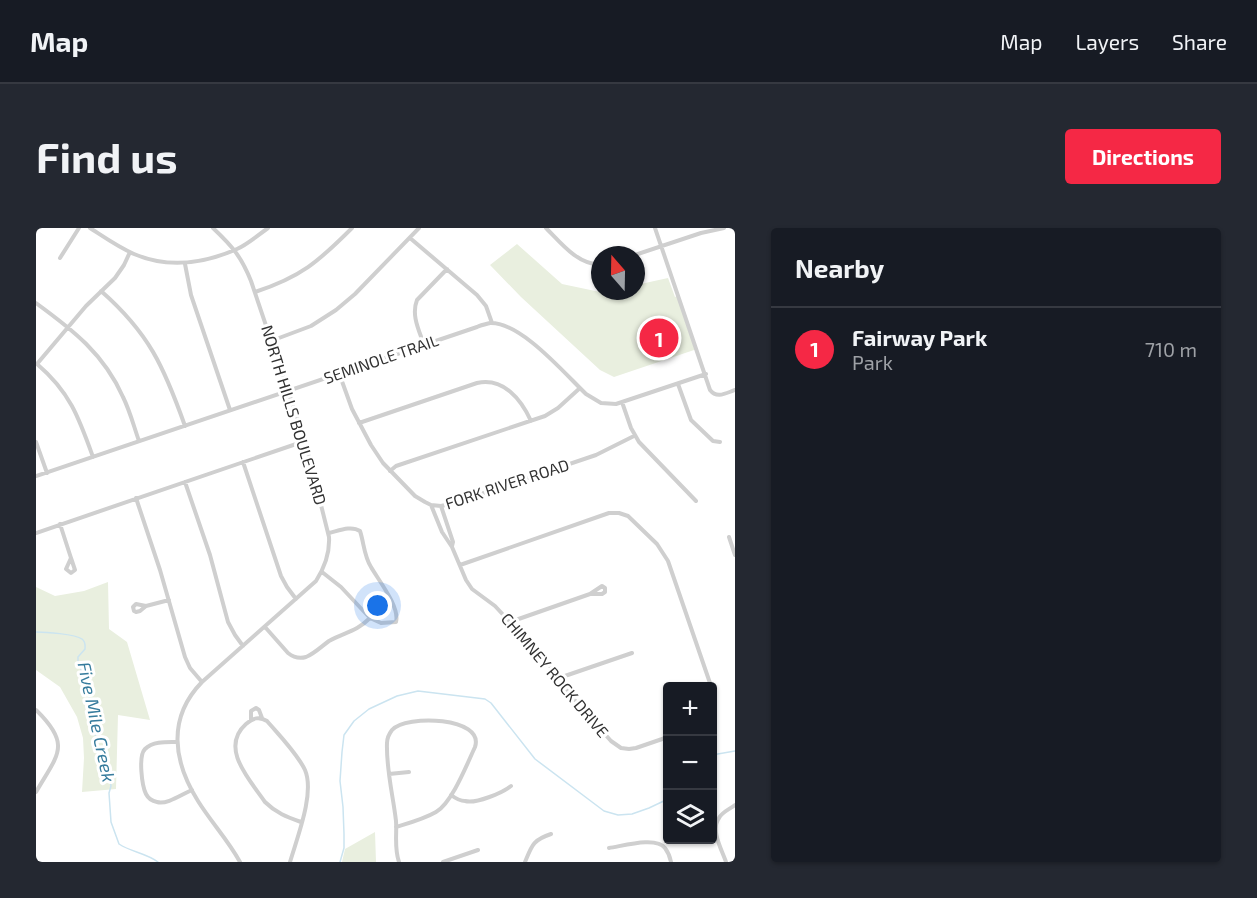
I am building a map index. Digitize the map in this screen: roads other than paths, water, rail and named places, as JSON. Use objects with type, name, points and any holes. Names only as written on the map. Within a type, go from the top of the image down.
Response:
[{"type":"street","points":[[60,258],[79,228]]},
{"type":"street","points":[[90,228],[130,252],[158,262],[185,264],[235,249],[268,228]]},
{"type":"street","name":"NORTH HILLS BOULEVARD","points":[[213,228],[235,249],[248,272],[305,441],[329,533],[329,550],[322,572],[313,584],[202,682],[190,696],[178,725],[177,742],[181,765],[192,790],[240,862]]},
{"type":"street","points":[[255,292],[283,282],[308,268],[352,228]]},
{"type":"street","points":[[271,341],[311,326],[336,310],[355,294],[419,228]]},
{"type":"street","points":[[546,228],[577,258],[591,263]]},
{"type":"street","points":[[655,228],[713,393],[719,395],[735,390]]},
{"type":"street","points":[[645,252],[701,233],[724,228]]},
{"type":"street","points":[[410,238],[477,295],[486,306],[492,323],[505,326],[528,339],[580,388],[601,403],[622,402],[706,374]]},
{"type":"street","points":[[93,457],[78,415],[70,400],[37,364],[86,306],[115,278],[130,252]]},
{"type":"street","points":[[185,264],[189,289],[230,411]]},
{"type":"street","points":[[424,345],[414,315],[414,306],[447,269]]},
{"type":"street","points":[[101,291],[128,317],[152,348],[168,380],[185,426]]},
{"type":"street","points":[[36,303],[68,327],[93,350],[111,375],[125,401],[139,441]]},
{"type":"street","name":"SEMINOLE TRAIL","points":[[36,476],[492,323]]},
{"type":"street","name":"FORK RIVER ROAD","points":[[339,373],[347,397],[374,451],[390,471],[416,496],[431,505],[441,506],[466,499],[596,455],[634,436]]},
{"type":"street","points":[[359,423],[488,381],[499,383],[508,390],[526,410],[531,421]]},
{"type":"street","points":[[678,384],[691,420],[713,441],[720,442]]},
{"type":"street","points":[[390,471],[396,466],[545,416],[558,408],[580,388]]},
{"type":"street","points":[[622,402],[634,436],[696,501]]},
{"type":"street","points":[[36,533],[305,441]]},
{"type":"street","points":[[36,442],[46,473]]},
{"type":"street","points":[[243,462],[281,576],[286,587],[296,599]]},
{"type":"street","points":[[185,482],[210,555],[228,622],[243,646]]},
{"type":"street","points":[[136,498],[185,657],[190,668],[202,682]]},
{"type":"street","name":"CHIMNEY ROCK DRIVE","points":[[431,505],[442,532],[452,547],[472,589],[495,606],[548,663],[610,741],[616,746],[633,749],[663,739]]},
{"type":"street","name":"CHIMNEY ROCK DRIVE","points":[[441,506],[453,542],[452,547]]},
{"type":"street","points":[[460,565],[609,513],[624,514],[651,538],[668,561],[709,682]]},
{"type":"street","points":[[60,524],[71,558]]},
{"type":"street","points":[[322,572],[338,584],[370,618],[378,622],[395,623],[397,619],[395,610],[370,566],[360,531],[351,528],[329,533]]},
{"type":"street","points":[[729,537],[735,555]]},
{"type":"street","points":[[510,622],[590,594]]},
{"type":"street","points":[[146,606],[169,600]]},
{"type":"street","points":[[264,627],[288,653],[302,658],[309,656],[333,639],[357,629],[370,618]]},
{"type":"street","points":[[559,678],[632,653]]},
{"type":"street","points":[[251,720],[251,711],[256,708],[262,718]]},
{"type":"street","points":[[36,710],[55,732],[59,745],[57,754],[38,783],[36,792]]},
{"type":"street","points":[[290,862],[301,822],[309,792],[306,773],[302,764],[267,721],[262,718],[251,720],[242,728],[235,741],[238,762],[271,808],[301,822]]},
{"type":"street","points":[[396,827],[436,813],[444,807],[477,742],[473,732],[461,726],[440,721],[417,721],[404,722],[389,734],[387,741],[389,774],[396,827],[395,846],[399,862]]},
{"type":"street","points":[[177,742],[152,744],[144,750],[141,762],[144,790],[151,800],[160,803],[192,790]]},
{"type":"street","points":[[389,774],[409,772]]},
{"type":"street","points":[[451,795],[465,801],[473,801],[502,792],[511,786]]},
{"type":"street","points":[[726,862],[716,832],[716,825],[721,815],[735,805]]},
{"type":"street","points":[[525,862],[533,843],[551,834]]},
{"type":"street","points":[[609,848],[654,842],[666,849],[671,862]]},
{"type":"street","points":[[443,862],[478,850]]},
{"type":"waterway","name":"Five Mile Creek","points":[[36,632],[73,636],[84,641],[85,649],[78,657],[78,661],[88,690],[98,750],[110,781],[111,822],[119,844],[158,862]]},
{"type":"waterway","name":"Five Mile Creek","points":[[340,862],[344,848],[340,781],[344,735],[354,721],[369,709],[397,696],[418,691],[485,699],[491,703],[535,759],[604,811],[618,815],[632,814],[663,801]]},
{"type":"waterway","name":"Five Mile Creek","points":[[717,754],[735,751]]},
{"type":"place","name":"Fairway Park","points":[[659,338]]}]
